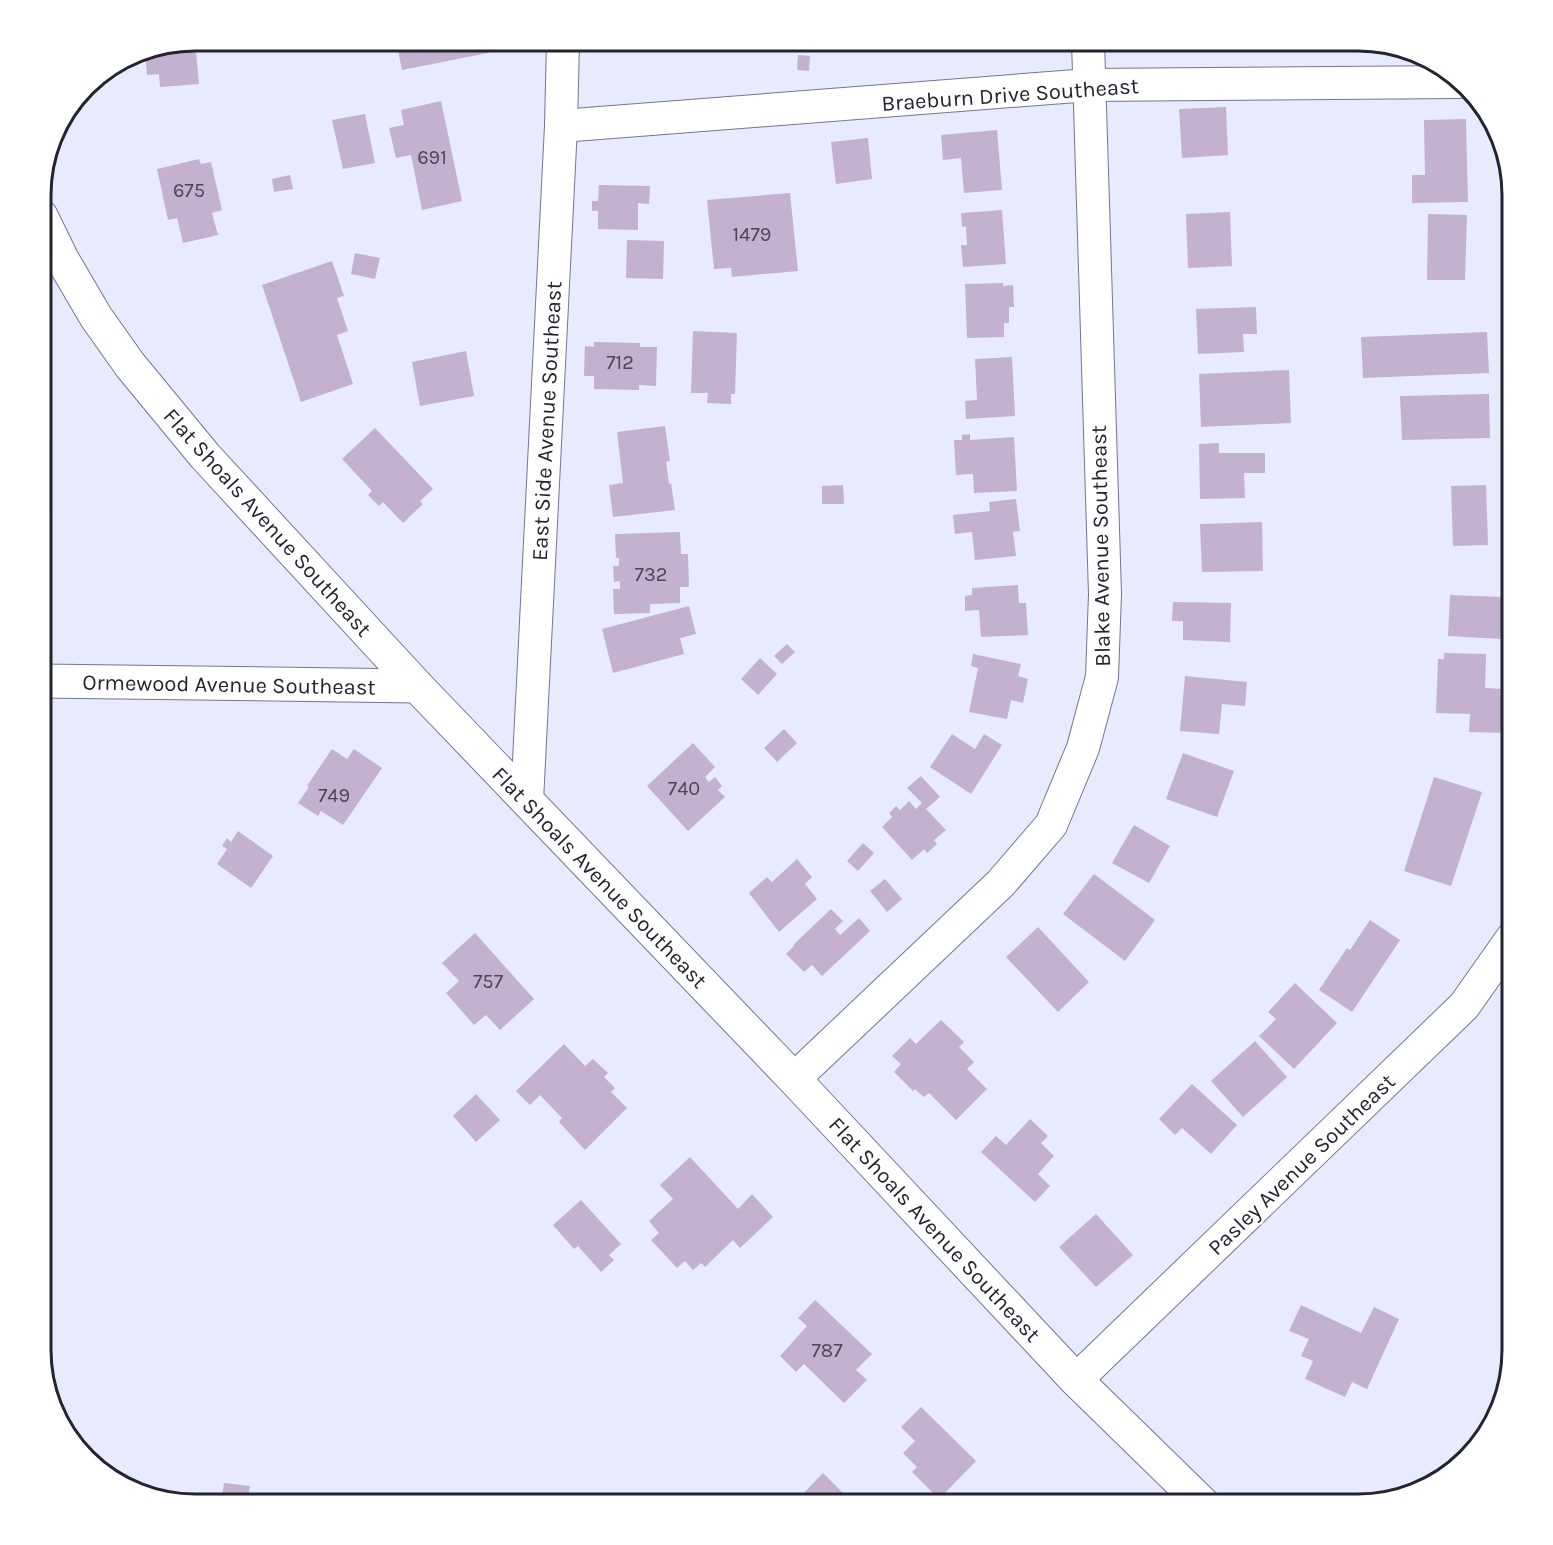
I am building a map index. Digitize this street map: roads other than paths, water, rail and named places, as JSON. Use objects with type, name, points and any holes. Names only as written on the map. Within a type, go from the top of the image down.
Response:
[{"type":"street","name":"East Side Avenue Southeast","points":[[528,801],[563,51]]},
{"type":"street","name":"Blake Avenue Southeast","points":[[794,1079],[1008,874],[1051,825],[1083,748],[1102,678],[1105,594],[1088,51]]},
{"type":"street","name":"Braeburn Drive Southeast","points":[[561,126],[1089,85],[1447,82]]},
{"type":"street","name":"Flat Shoals Avenue Southeast","points":[[51,236],[96,317],[130,365],[205,456],[417,686],[794,1079],[1076,1380],[1193,1494]]},
{"type":"street","name":"Ormewood Avenue Southeast","points":[[51,681],[417,686]]},
{"type":"street","name":"Pasley Avenue Southeast","points":[[1076,1380],[1464,1006],[1502,952]]}]
